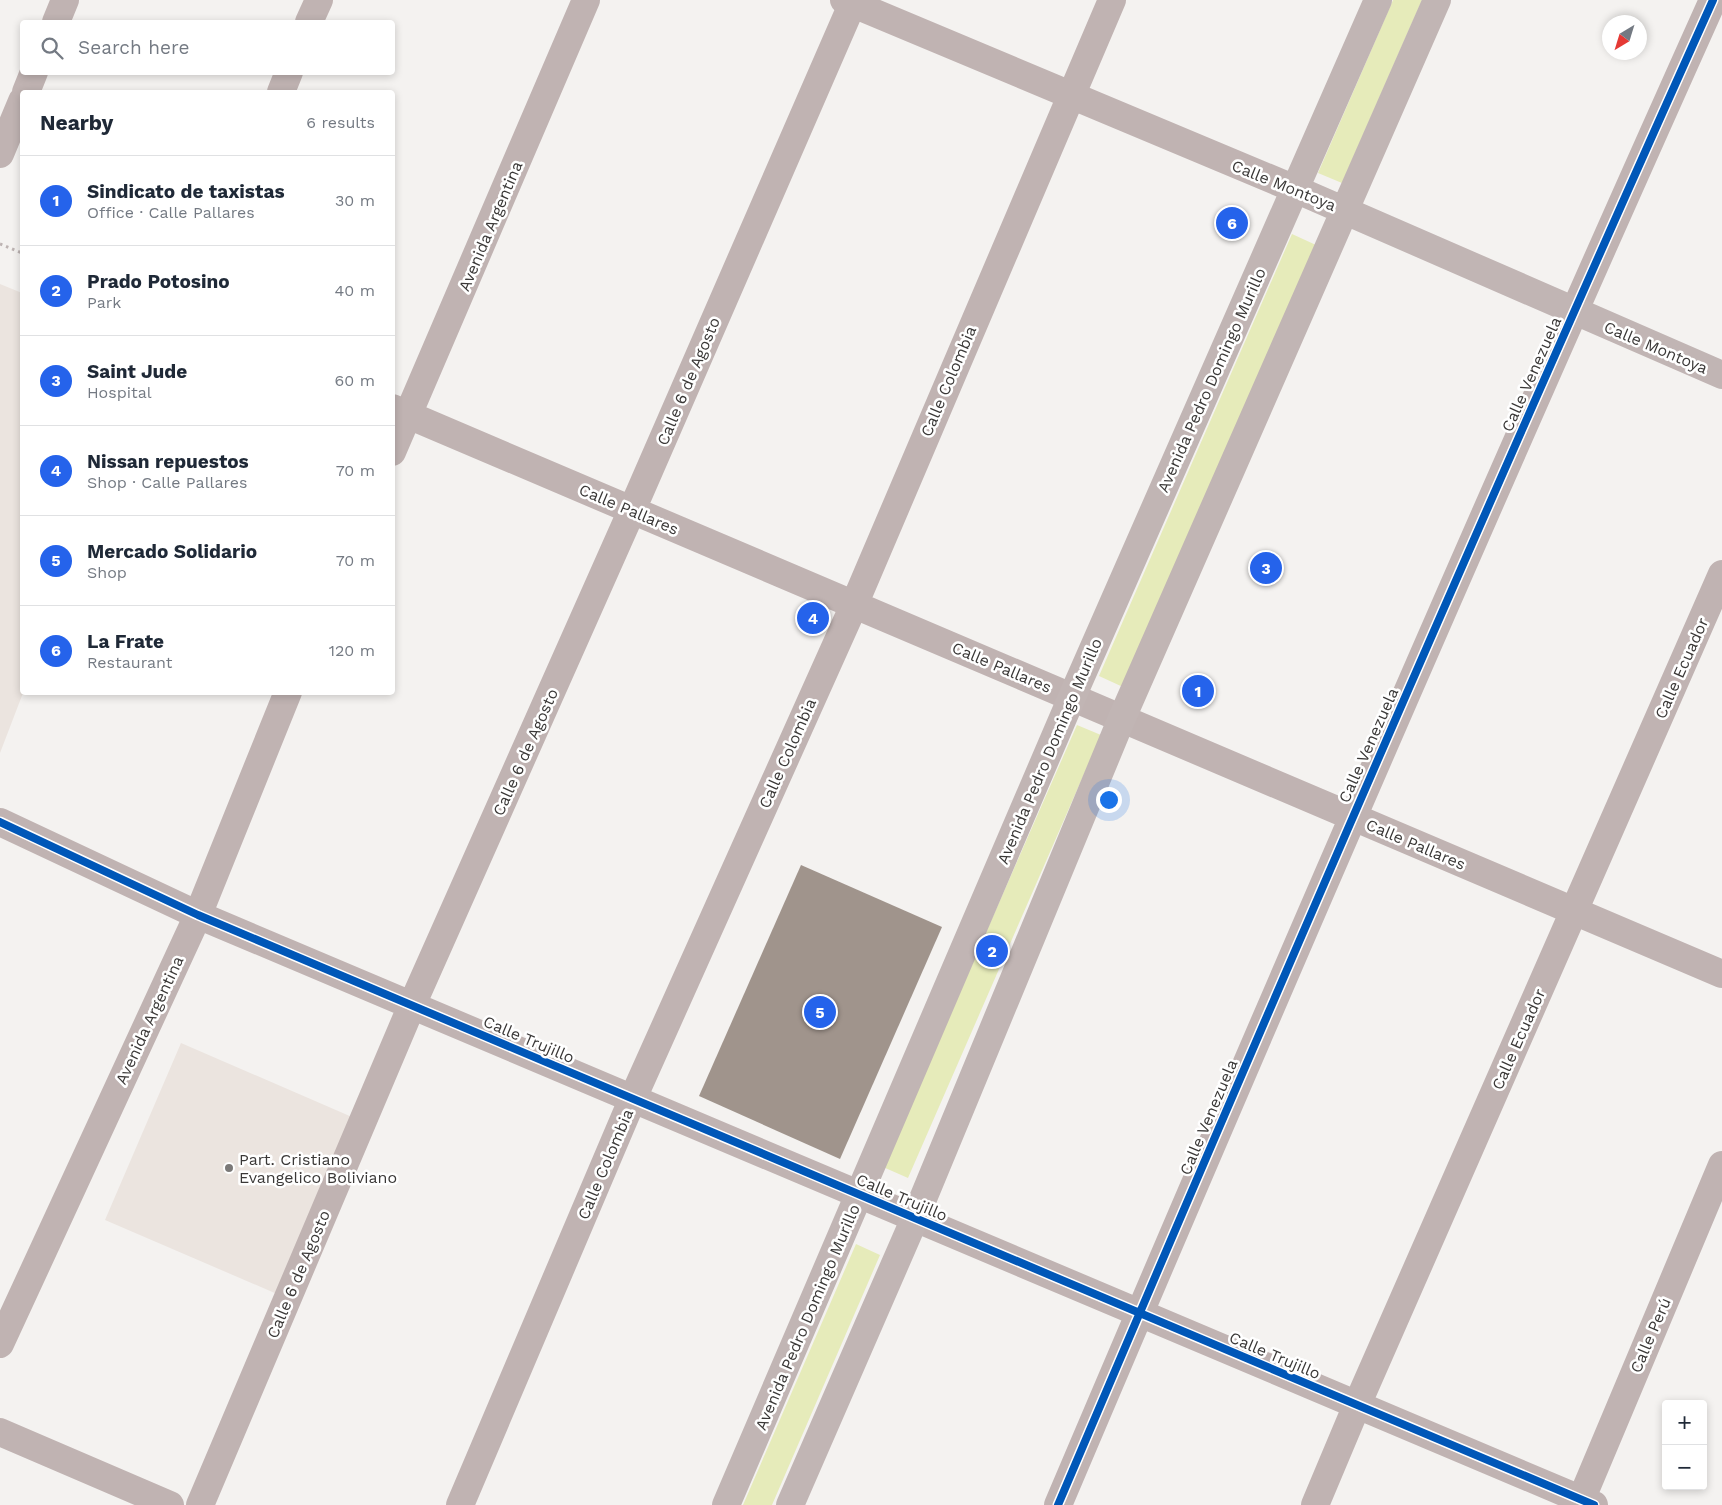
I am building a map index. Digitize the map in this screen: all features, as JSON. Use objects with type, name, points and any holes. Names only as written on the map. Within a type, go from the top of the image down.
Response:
[{"type":"main road","name":"Avenida Pedro Domingo Murillo","points":[[726,1505],[1072,697],[1378,0]]},
{"type":"main road","points":[[790,1505],[915,1218],[1122,718],[1437,0]]},
{"type":"main road","name":"Calle Montoya","points":[[1295,189],[1573,312],[1722,375]]},
{"type":"street","points":[[57,20],[65,0]]},
{"type":"street","points":[[310,20],[318,0]]},
{"type":"street","name":"Avenida Argentina","points":[[395,439],[401,412],[586,0]]},
{"type":"street","name":"Calle Colombia","points":[[460,1505],[632,1098],[854,605],[1069,96],[1112,0]]},
{"type":"street","name":"Calle Venezuela","points":[[1058,1505],[1352,816],[1573,312],[1713,0]]},
{"type":"street","name":"Calle Montoya","points":[[850,1],[1069,96],[1295,189]]},
{"type":"street","name":"Calle 6 de Agosto","points":[[200,1505],[412,1005],[632,510],[850,1]]},
{"type":"street","points":[[27,90],[33,75]]},
{"type":"street","points":[[282,90],[288,75]]},
{"type":"street","points":[[0,154],[20,106]]},
{"type":"street","name":"Calle Pallares","points":[[401,412],[1722,974]]},
{"type":"street","name":"Calle Ecuador","points":[[1315,1505],[1357,1405],[1722,574]]},
{"type":"street","name":"Avenida Argentina","points":[[0,1344],[198,914],[287,695]]},
{"type":"street","name":"Calle Trujillo","points":[[0,822],[198,914],[1585,1503]]},
{"type":"street","name":"Calle Perú","points":[[1585,1503],[1722,1166]]},
{"type":"street","points":[[0,1432],[170,1505]]},
{"type":"path","points":[[0,244],[20,252]]},
{"type":"shaded area","points":[[0,284],[20,292],[20,695],[22,695],[0,753]]},
{"type":"shaded area","name":"Part. Cristiano Evangelico Boliviano","points":[[181,1043],[352,1117],[277,1294],[105,1220]]},
{"type":"green space","points":[[1393,0],[1422,0],[1342,183],[1318,173]]},
{"type":"green space","points":[[1292,234],[1316,245],[1123,687],[1099,676]]},
{"type":"green space","points":[[1077,725],[1101,735],[908,1178],[883,1167]]},
{"type":"green space","points":[[856,1244],[880,1255],[772,1505],[743,1505]]},
{"type":"building","points":[[801,865],[942,927],[840,1159],[699,1096]]},
{"type":"cycle path","points":[[1058,1505],[1382,751],[1546,375],[1713,0]]},
{"type":"cycle path","points":[[0,822],[198,915],[1594,1505]]},
{"type":"place","name":"La Frate","points":[[1232,223]]},
{"type":"place","name":"Saint Jude","points":[[1266,568]]},
{"type":"place","name":"Nissan repuestos","points":[[813,618]]},
{"type":"place","name":"Sindicato de taxistas","points":[[1198,691]]},
{"type":"place","name":"Prado Potosino","points":[[992,951]]},
{"type":"place","name":"Mercado Solidario","points":[[820,1012]]},
{"type":"place","name":"Part. Cristiano Evangelico Boliviano","points":[[229,1168]]}]
